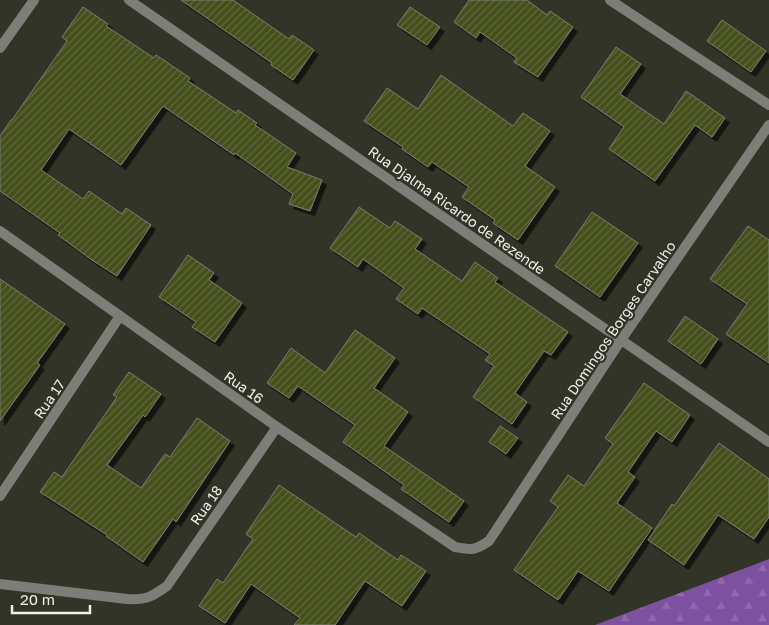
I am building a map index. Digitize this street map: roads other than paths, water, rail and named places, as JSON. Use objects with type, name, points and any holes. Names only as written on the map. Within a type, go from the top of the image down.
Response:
[{"type":"street","points":[[0,48],[34,0]]},
{"type":"street","name":"Rua Djalma Ricardo de Rezende","points":[[129,0],[769,442]]},
{"type":"street","points":[[610,0],[769,105]]},
{"type":"street","name":"Rua Domingos Borges Carvalho","points":[[478,548],[489,540],[621,340],[769,125]]},
{"type":"street","name":"Rua 16","points":[[0,231],[277,427],[455,547],[478,548]]},
{"type":"street","name":"Rua 17","points":[[0,496],[120,316]]},
{"type":"street","name":"Rua 18","points":[[0,584],[127,599],[141,600],[153,596],[167,586],[277,427]]}]
